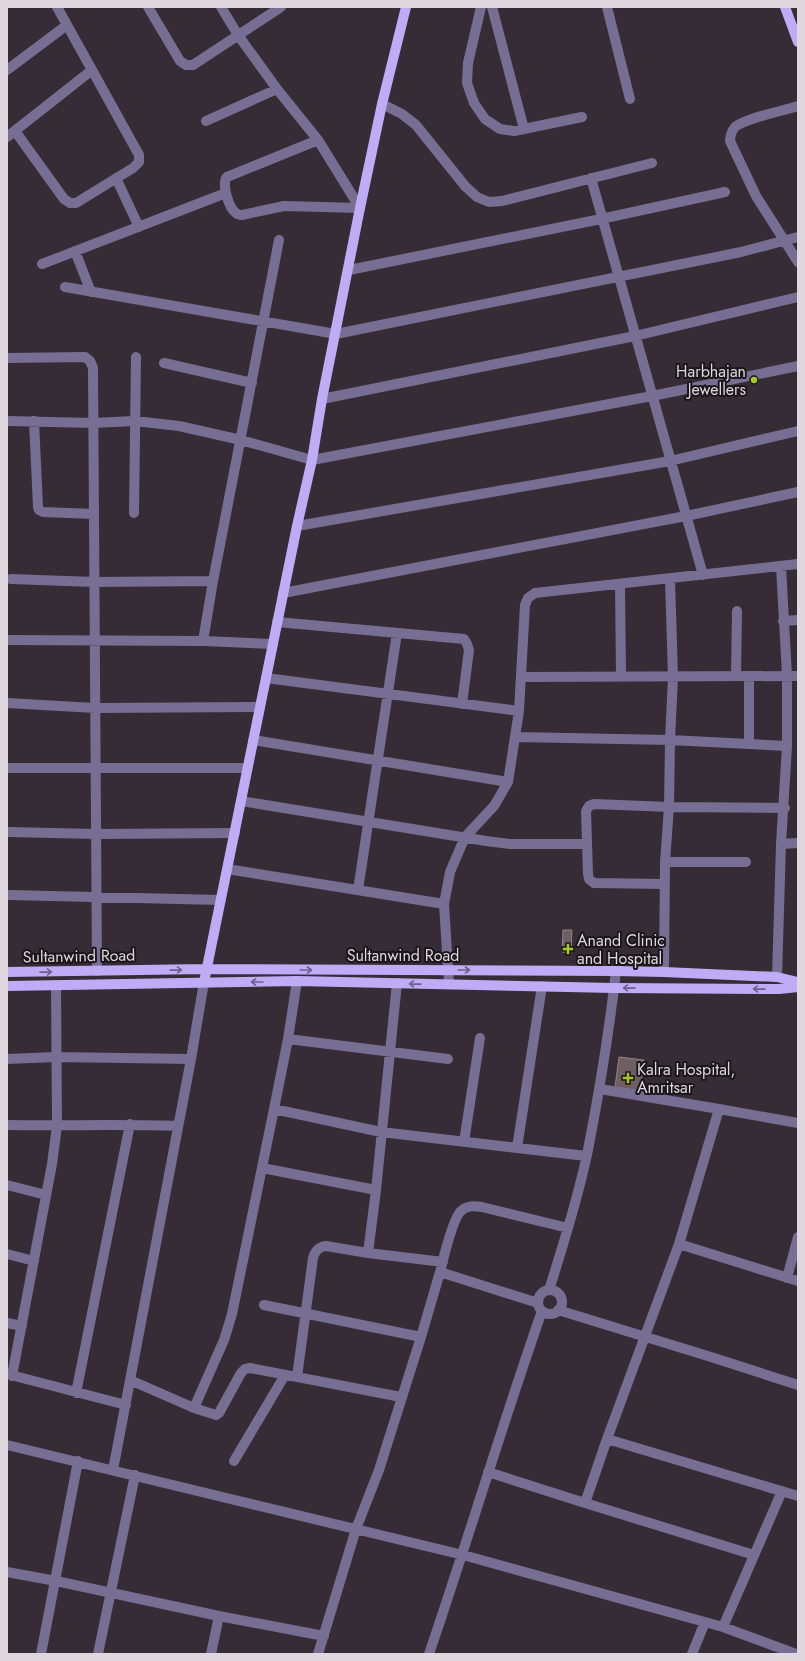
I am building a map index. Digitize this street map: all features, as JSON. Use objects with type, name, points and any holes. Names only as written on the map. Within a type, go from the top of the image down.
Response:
[{"type":"main road","points":[[204,982],[283,593],[312,460],[322,399],[349,270],[360,208],[382,104],[406,7]]},
{"type":"main road","points":[[785,7],[798,42]]},
{"type":"main road","name":"Sultanwind Road","points":[[7,972],[206,969],[616,971],[777,977],[798,982]]},
{"type":"main road","name":"Sultanwind Road","points":[[7,986],[297,981],[614,988],[798,988]]},
{"type":"street","points":[[57,7],[92,70],[139,155],[139,162],[133,168],[76,203],[70,203],[64,199],[11,134],[92,70]]},
{"type":"street","points":[[148,7],[180,61],[186,65],[193,65],[281,7]]},
{"type":"street","points":[[222,7],[238,35],[277,89],[318,140],[360,208]]},
{"type":"street","points":[[481,7],[468,63],[467,83],[474,103],[485,119],[500,129],[514,131],[582,117]]},
{"type":"street","points":[[492,7],[524,129]]},
{"type":"street","points":[[607,7],[630,99]]},
{"type":"street","points":[[7,70],[67,25]]},
{"type":"street","points":[[206,120],[277,89]]},
{"type":"street","points":[[382,104],[402,114],[416,125],[464,186],[476,197],[489,202],[502,201],[652,163]]},
{"type":"street","points":[[798,106],[747,121],[736,127],[730,133],[730,142],[756,196],[798,262]]},
{"type":"street","points":[[318,140],[224,179],[226,193],[233,210],[237,214],[242,215],[284,206],[360,208]]},
{"type":"street","points":[[116,178],[139,227]]},
{"type":"street","points":[[591,178],[601,219],[703,575]]},
{"type":"street","points":[[349,270],[601,219],[725,192]]},
{"type":"street","points":[[42,264],[226,193]]},
{"type":"street","points":[[65,287],[336,334],[741,252],[798,237]]},
{"type":"street","points":[[204,641],[213,581],[279,240]]},
{"type":"street","points":[[75,251],[91,292]]},
{"type":"street","points":[[322,399],[635,336],[798,296]]},
{"type":"street","points":[[134,513],[136,357]]},
{"type":"street","points":[[7,358],[85,358],[90,361],[93,368],[97,971]]},
{"type":"street","points":[[164,363],[252,383]]},
{"type":"street","points":[[7,421],[93,423],[135,421],[179,426],[241,440],[312,460],[652,396],[798,366]]},
{"type":"street","points":[[34,421],[39,510],[43,512],[94,514]]},
{"type":"street","points":[[297,526],[670,461],[798,431]]},
{"type":"street","points":[[283,593],[686,516],[798,492]]},
{"type":"street","points":[[449,984],[444,904],[450,872],[465,837],[494,806],[508,782],[519,711],[525,605],[528,598],[535,593],[798,564]]},
{"type":"street","points":[[777,977],[781,844],[785,808],[787,746],[787,676],[781,566]]},
{"type":"street","points":[[11,579],[94,582],[213,581]]},
{"type":"street","points":[[664,972],[664,884],[669,807],[673,676],[670,579]]},
{"type":"street","points":[[620,584],[621,676]]},
{"type":"street","points":[[736,676],[738,611]]},
{"type":"street","points":[[784,621],[798,620]]},
{"type":"street","points":[[277,622],[464,639],[469,650],[462,704]]},
{"type":"street","points":[[358,890],[397,633]]},
{"type":"street","points":[[7,640],[204,641],[273,644]]},
{"type":"street","points":[[749,676],[749,744]]},
{"type":"street","points":[[521,677],[798,676]]},
{"type":"street","points":[[266,678],[519,711]]},
{"type":"street","points":[[7,703],[95,708],[260,708]]},
{"type":"street","points":[[516,737],[670,740],[787,746]]},
{"type":"street","points":[[253,740],[508,782]]},
{"type":"street","points":[[7,768],[247,768]]},
{"type":"street","points":[[241,801],[510,844],[588,844]]},
{"type":"street","points":[[664,884],[594,883],[589,879],[586,811],[589,806],[594,804],[669,807],[785,808]]},
{"type":"street","points":[[9,832],[96,834],[235,833]]},
{"type":"street","points":[[781,844],[798,843]]},
{"type":"street","points":[[665,862],[746,862]]},
{"type":"street","points":[[227,869],[444,904]]},
{"type":"street","points":[[9,896],[221,900]]},
{"type":"street","points":[[549,1290],[568,1228],[586,1156],[600,1089],[616,971]]},
{"type":"street","points":[[194,1408],[224,1340],[230,1320],[288,1039],[297,981]]},
{"type":"street","points":[[113,1470],[191,1059],[204,982]]},
{"type":"street","points":[[368,1253],[376,1190],[397,984]]},
{"type":"street","points":[[56,985],[56,1126],[46,1195],[22,1326],[10,1375],[126,1405]]},
{"type":"street","points":[[517,1148],[542,986]]},
{"type":"street","points":[[464,1142],[480,1038]]},
{"type":"street","points":[[288,1039],[448,1059]]},
{"type":"street","points":[[7,1059],[56,1057],[191,1059]]},
{"type":"street","points":[[600,1089],[798,1123]]},
{"type":"street","points":[[274,1109],[381,1132],[586,1156]]},
{"type":"street","points":[[585,1503],[644,1336],[679,1244],[719,1109]]},
{"type":"street","points":[[7,1125],[56,1126],[130,1124],[178,1126]]},
{"type":"street","points":[[76,1393],[130,1124]]},
{"type":"street","points":[[262,1168],[376,1190]]},
{"type":"street","points":[[7,1185],[46,1195]]},
{"type":"street","points":[[318,1654],[356,1529],[379,1470],[421,1337],[455,1220],[460,1211],[466,1207],[482,1207],[568,1228]]},
{"type":"street","points":[[787,1278],[798,1238]]},
{"type":"street","points":[[679,1244],[798,1282]]},
{"type":"street","points":[[297,1377],[313,1258],[315,1251],[320,1247],[326,1246],[368,1253],[443,1262]]},
{"type":"street","points":[[7,1254],[34,1261]]},
{"type":"street","points":[[429,1654],[462,1555],[540,1307],[541,1294],[549,1290],[558,1293],[562,1302],[558,1310],[550,1314],[540,1307],[440,1272]]},
{"type":"street","points":[[264,1305],[421,1337]]},
{"type":"street","points":[[558,1310],[798,1385]]},
{"type":"street","points":[[7,1323],[22,1326]]},
{"type":"street","points":[[130,1380],[194,1408],[216,1415],[219,1413],[241,1373],[245,1369],[250,1368],[401,1397]]},
{"type":"street","points":[[234,1461],[285,1375]]},
{"type":"street","points":[[607,1438],[798,1496]]},
{"type":"street","points":[[7,1445],[462,1555],[723,1627],[796,1654]]},
{"type":"street","points":[[41,1654],[78,1461]]},
{"type":"street","points":[[488,1472],[754,1555]]},
{"type":"street","points":[[98,1654],[135,1475]]},
{"type":"street","points":[[723,1627],[782,1491]]},
{"type":"street","points":[[7,1572],[324,1636]]},
{"type":"street","points":[[211,1654],[219,1616]]},
{"type":"street","points":[[692,1654],[705,1622]]},
{"type":"building","points":[[563,930],[572,930],[571,952],[562,952]]},
{"type":"building","points":[[619,1057],[644,1060],[640,1091],[615,1087]]},
{"type":"place","name":"Harbhajan Jewellers","points":[[754,380]]},
{"type":"place","name":"Anand Clinic and Hospital","points":[[568,949]]},
{"type":"place","name":"Kalra Hospital, Amritsar","points":[[628,1078]]}]
